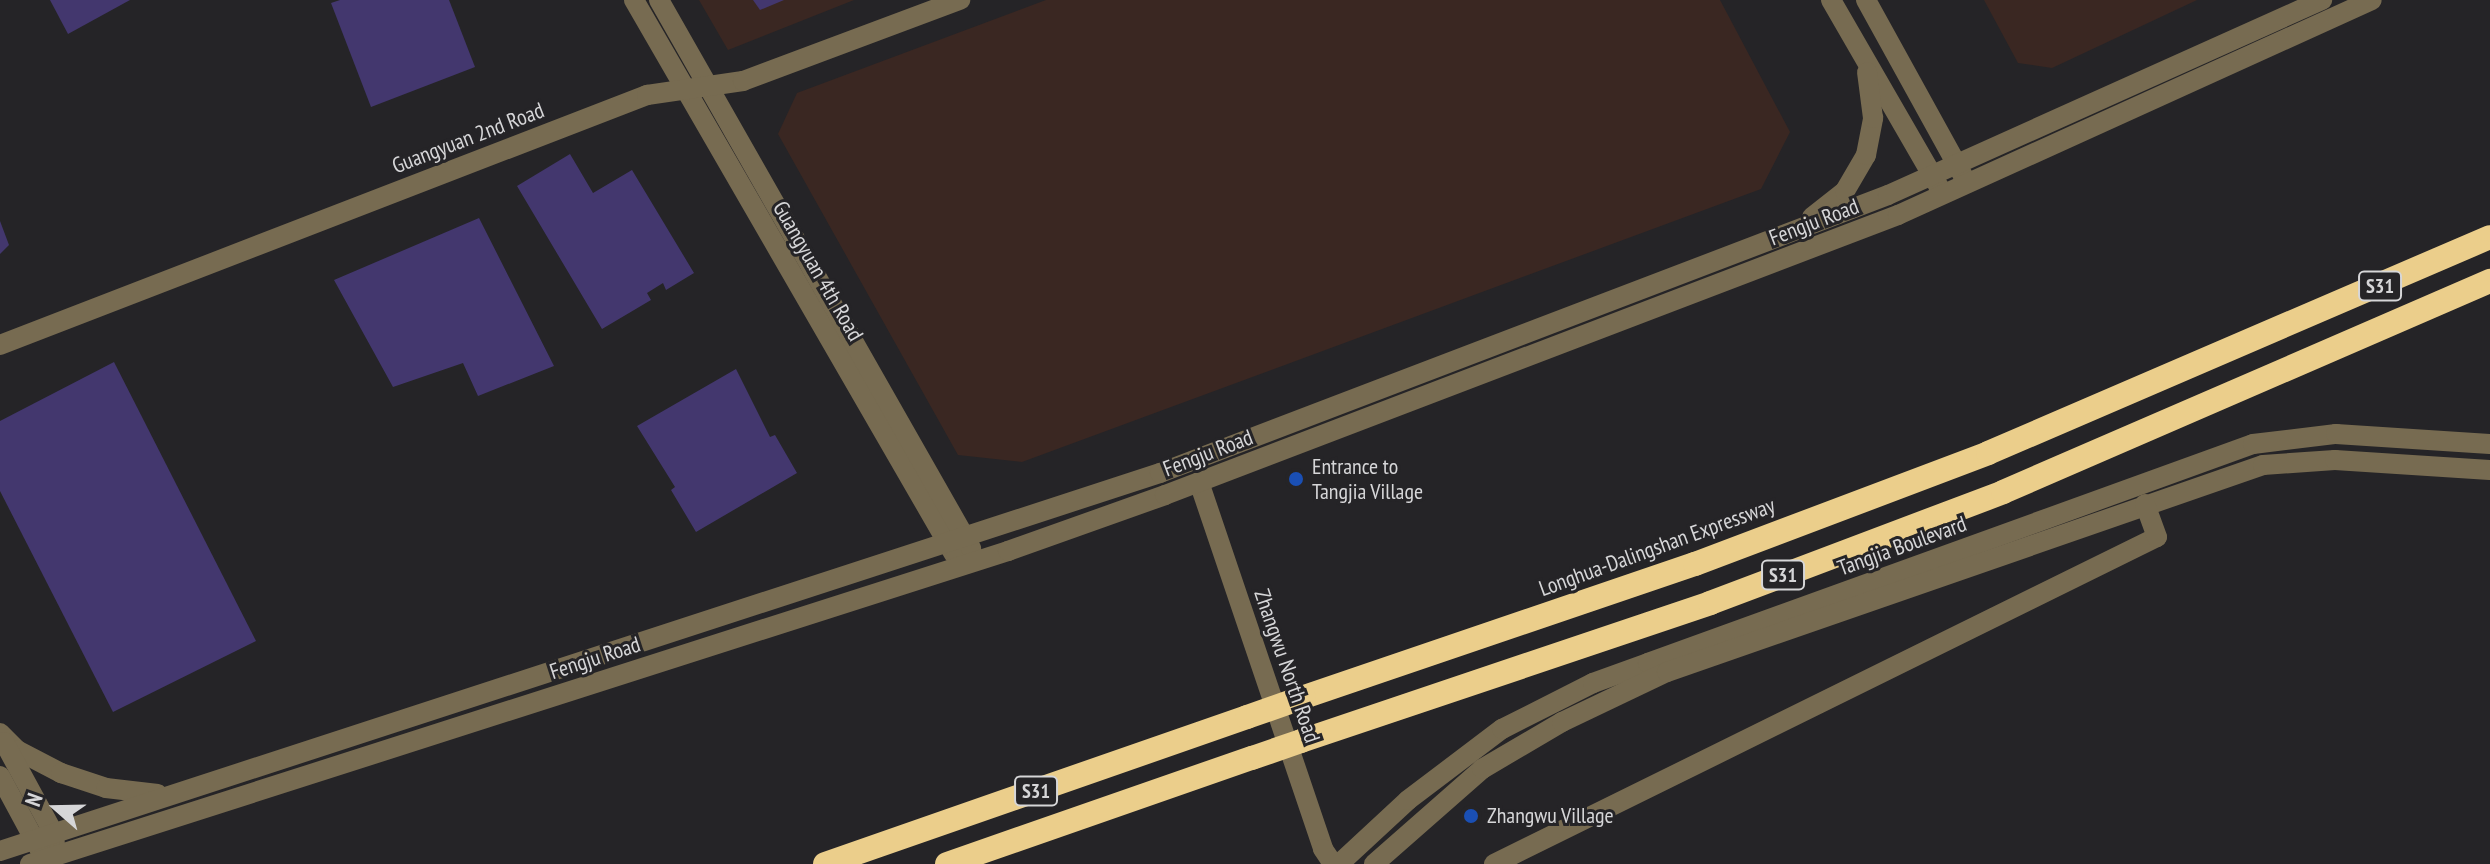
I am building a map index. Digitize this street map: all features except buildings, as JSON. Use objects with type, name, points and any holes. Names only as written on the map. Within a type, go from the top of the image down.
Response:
[{"type":"highway","name":"Longhua-Dalingshan Expressway","points":[[825,864],[1695,564],[1988,453],[2269,336],[2490,237]]},
{"type":"highway","name":"S31","points":[[947,864],[1710,603],[2003,492],[2256,387],[2490,281]]},
{"type":"street","name":"Guangyuan 4th Road","points":[[634,0],[948,544],[965,564]]},
{"type":"street","name":"Guangyuan 4th Road","points":[[659,0],[968,537],[965,564]]},
{"type":"street","name":"Guangyuan 2nd Road","points":[[0,345],[647,95],[743,81],[960,0]]},
{"type":"street","points":[[1831,0],[1932,176],[1952,192],[1961,164],[1866,0]]},
{"type":"street","name":"Fengju Road","points":[[0,851],[1160,473],[1932,176],[2322,0]]},
{"type":"street","name":"Fengju Road","points":[[42,860],[965,564],[1199,482],[1952,192],[2372,0]]},
{"type":"street","points":[[1785,234],[1845,191],[1866,155],[1873,118],[1861,51]]},
{"type":"street","name":"Tangjia Boulevard","points":[[1336,864],[1408,800],[1502,729],[1593,683],[2253,444],[2336,434],[2490,444]]},
{"type":"street","name":"Tangjia Boulevard","points":[[1374,864],[1482,769],[1667,672],[2230,474],[2297,461],[2490,470]]},
{"type":"street","name":"Zhangwu North Road","points":[[1199,482],[1323,849],[1336,864]]},
{"type":"street","points":[[1494,864],[2157,537],[2145,504]]},
{"type":"street","points":[[0,734],[36,762],[83,781],[131,793],[182,792]]},
{"type":"street","points":[[0,734],[44,837],[42,860]]},
{"type":"street","points":[[0,776],[44,837]]},
{"type":"shaded area","points":[[699,0],[854,0],[728,50]]},
{"type":"shaded area","points":[[1046,0],[1720,0],[1790,132],[1761,189],[1022,462],[958,455],[778,134],[797,93]]},
{"type":"shaded area","points":[[1984,0],[2197,0],[2052,68],[2018,63]]},
{"type":"place","name":"Entrance to Tangjia Village","points":[[1296,479]]},
{"type":"place","name":"Zhangwu Village","points":[[1471,816]]}]
